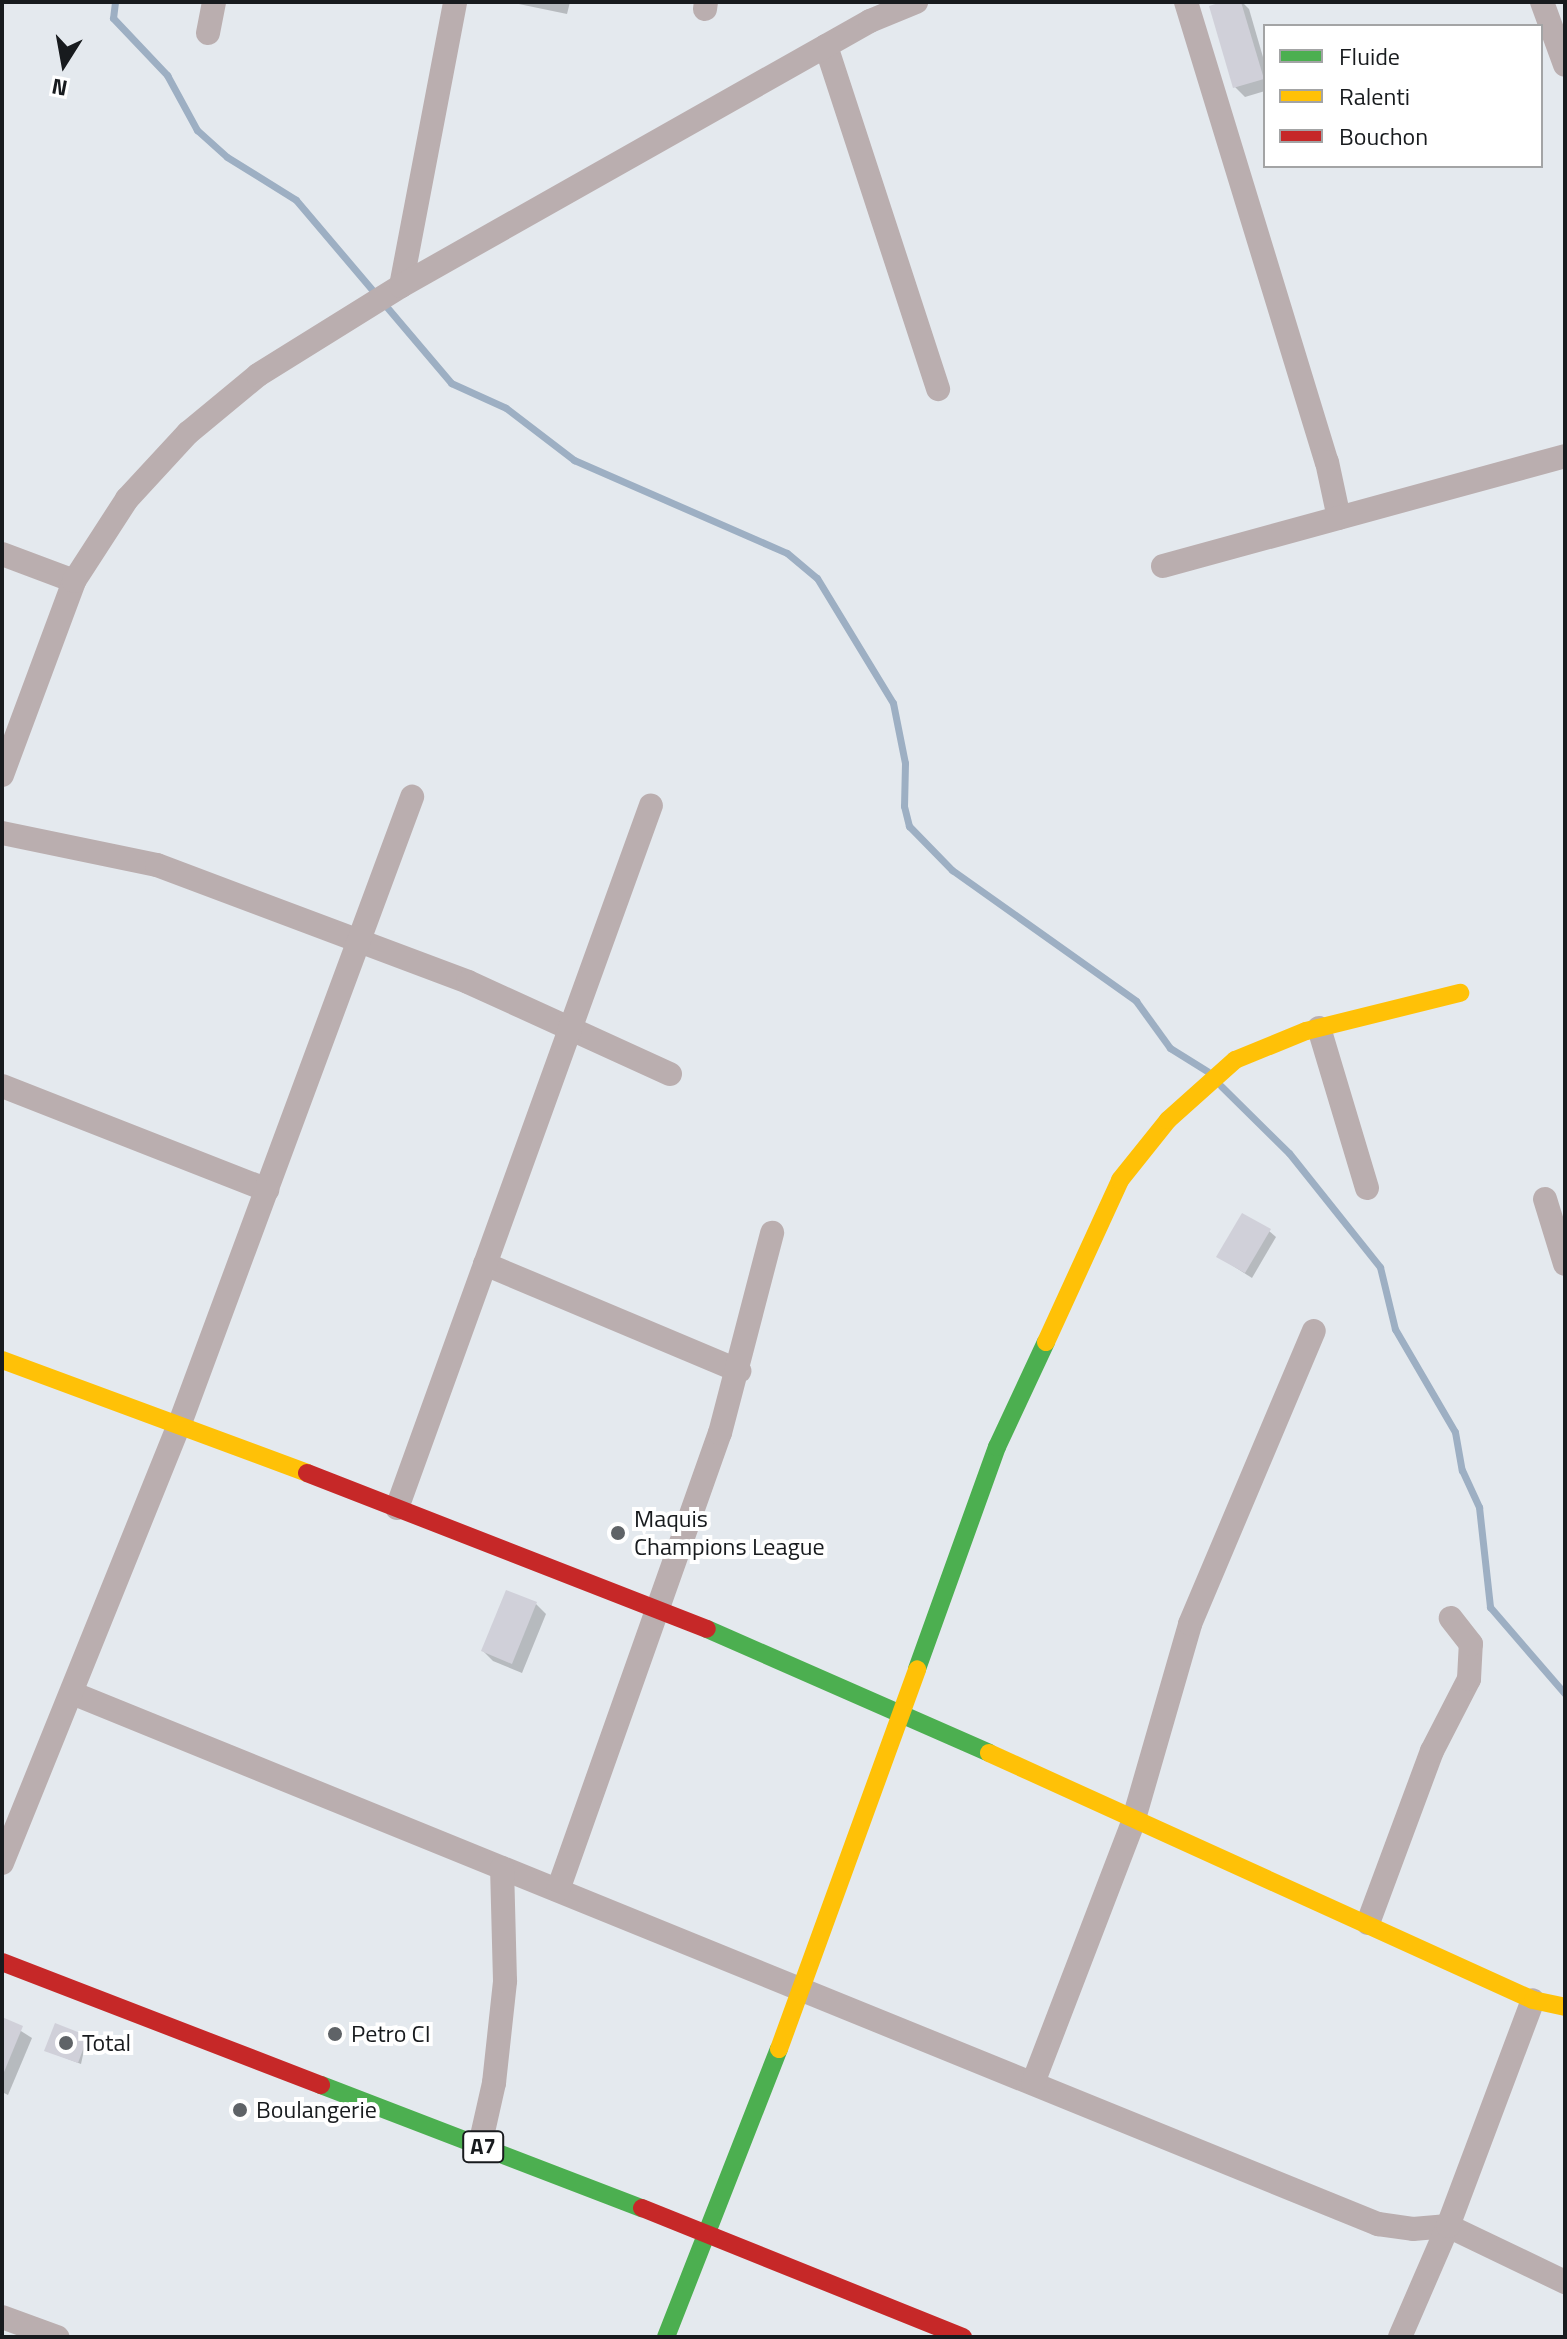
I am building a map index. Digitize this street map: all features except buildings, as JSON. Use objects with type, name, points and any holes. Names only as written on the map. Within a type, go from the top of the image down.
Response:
[{"type":"main road","points":[[666,2337],[803,1988],[904,1714],[964,1532],[1066,1290],[1120,1180],[1199,1089],[1235,1060],[1319,1028],[1460,993]]},
{"type":"main road","points":[[2,1360],[180,1423],[766,1652],[1133,1822],[1368,1923],[1533,2000],[1565,2007]]},
{"type":"main road","name":"A7","points":[[2,1962],[707,2233],[963,2337]]},
{"type":"street","points":[[208,33],[214,2]]},
{"type":"street","points":[[399,288],[455,2]]},
{"type":"street","points":[[2,775],[74,581],[127,499],[188,433],[258,375],[399,288],[826,46],[916,2]]},
{"type":"street","points":[[1186,2],[1327,462],[1339,518]]},
{"type":"street","points":[[1542,2],[1565,65]]},
{"type":"street","points":[[826,46],[938,389]]},
{"type":"street","points":[[1163,566],[1565,456]]},
{"type":"street","points":[[2,554],[74,581]]},
{"type":"street","points":[[2,1863],[180,1423],[412,797]]},
{"type":"street","points":[[397,1508],[651,805]]},
{"type":"street","points":[[2,833],[157,865],[468,982],[569,1032],[670,1074]]},
{"type":"street","points":[[1319,1028],[1367,1188]]},
{"type":"street","points":[[2,1086],[267,1190]]},
{"type":"street","points":[[1545,1199],[1565,1264]]},
{"type":"street","points":[[558,1890],[658,1612],[739,1371],[772,1233]]},
{"type":"street","points":[[485,1264],[739,1371]]},
{"type":"street","points":[[1033,2083],[1133,1822],[1190,1624],[1314,1331]]},
{"type":"street","points":[[1368,1923],[1432,1751],[1469,1679],[1471,1644],[1451,1618]]},
{"type":"street","points":[[72,1693],[1378,2224],[1413,2229],[1448,2226],[1565,2282]]},
{"type":"street","points":[[480,2145],[494,2083],[505,1981],[502,1868]]},
{"type":"street","points":[[1400,2337],[1448,2226],[1533,2000]]},
{"type":"street","points":[[2,2317],[57,2337]]},
{"type":"waterway","points":[[115,2],[113,18],[167,75],[197,130],[227,157],[296,200],[451,383],[506,408],[574,460],[787,553],[817,578],[893,703],[905,763],[904,806],[909,826],[952,870],[1136,1001],[1170,1048],[1207,1071]]},
{"type":"waterway","points":[[1221,1086],[1289,1153],[1380,1267],[1395,1329],[1455,1432],[1462,1470],[1479,1507],[1490,1607],[1565,1694]]},
{"type":"traffic: fast","points":[[917,1669],[997,1447],[1046,1342]]},
{"type":"traffic: fast","points":[[707,1629],[989,1753]]},
{"type":"traffic: fast","points":[[666,2337],[779,2049]]},
{"type":"traffic: fast","points":[[321,2085],[642,2208]]},
{"type":"traffic: slow","points":[[1046,1342],[1120,1180],[1168,1120],[1235,1060],[1306,1031],[1460,993]]},
{"type":"traffic: slow","points":[[2,1360],[307,1473]]},
{"type":"traffic: slow","points":[[779,2049],[917,1669]]},
{"type":"traffic: slow","points":[[989,1753],[1533,2000],[1565,2007]]},
{"type":"traffic: jam","points":[[307,1473],[707,1629]]},
{"type":"traffic: jam","points":[[2,1962],[321,2085]]},
{"type":"traffic: jam","points":[[642,2208],[963,2337]]},
{"type":"place","name":"Maquis Champions League","points":[[618,1533]]},
{"type":"place","name":"Petro CI","points":[[335,2034]]},
{"type":"place","name":"Total","points":[[66,2043]]},
{"type":"place","name":"Boulangerie","points":[[240,2110]]}]
